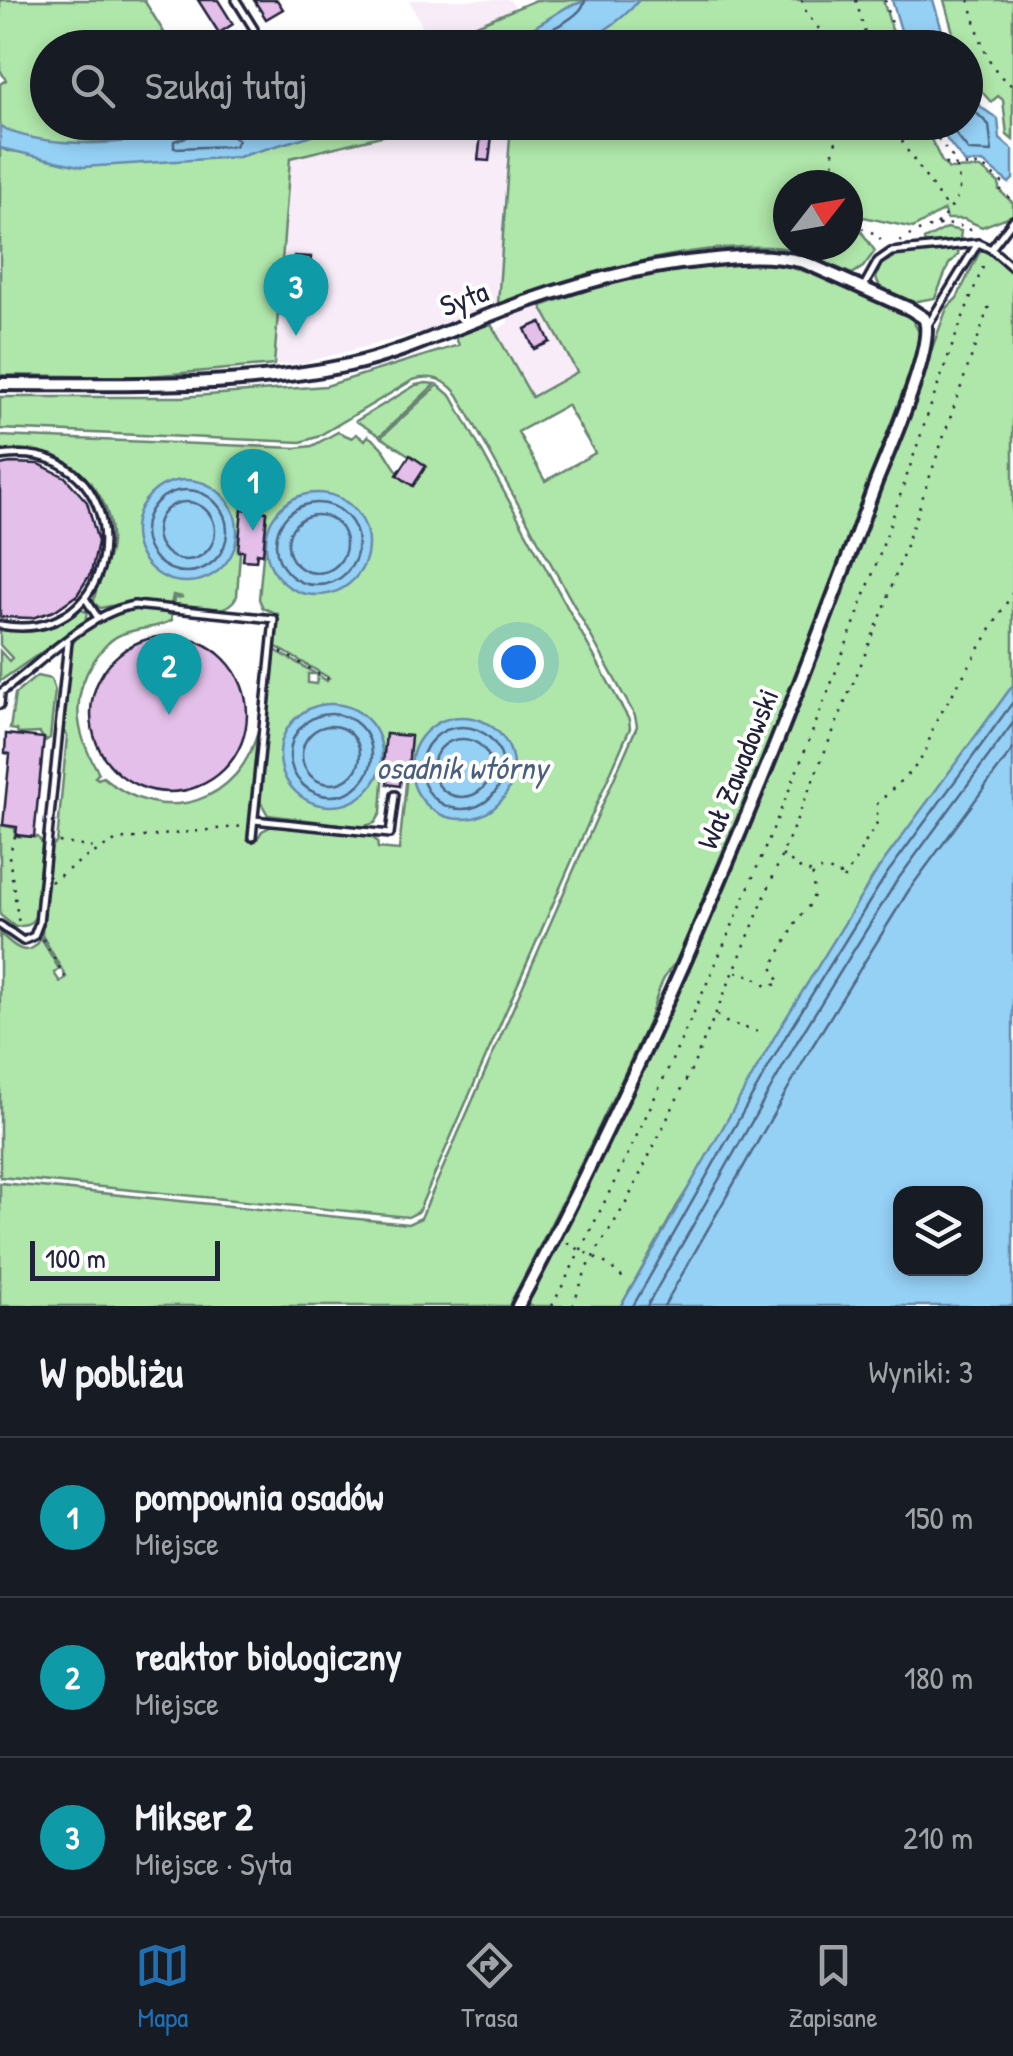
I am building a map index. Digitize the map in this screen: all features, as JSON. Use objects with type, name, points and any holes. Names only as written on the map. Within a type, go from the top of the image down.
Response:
[{"type":"street","name":"Syta","points":[[0,384],[175,382],[349,365],[394,353],[496,312],[601,278],[686,262],[750,256],[786,258],[919,314],[928,325]]},
{"type":"street","name":"Wał Zawadowski","points":[[518,1306],[628,1084],[738,838],[818,640],[908,399],[926,344],[928,325]]},
{"type":"lane","points":[[236,0],[254,29]]},
{"type":"lane","points":[[991,249],[1013,220]]},
{"type":"lane","points":[[863,288],[878,260],[892,252],[978,243],[1013,268]]},
{"type":"lane","name":"Wał Zawadowski","points":[[928,325],[978,243]]},
{"type":"lane","points":[[0,456],[26,454],[50,459],[71,471],[88,487],[103,520],[106,555],[86,598],[66,615],[42,625],[0,625]]},
{"type":"lane","points":[[86,598],[98,618]]},
{"type":"lane","points":[[0,705],[1,694],[116,608],[134,605],[274,619],[252,837]]},
{"type":"lane","points":[[0,925],[23,941],[34,936],[37,929],[68,642]]},
{"type":"lane","points":[[252,823],[390,834],[395,795]]},
{"type":"path","points":[[802,0],[806,14],[821,30]]},
{"type":"path","points":[[856,0],[865,30]]},
{"type":"path","points":[[884,0],[893,30]]},
{"type":"path","points":[[970,0],[979,30]]},
{"type":"path","points":[[983,44],[1004,80],[1013,86]]},
{"type":"path","points":[[834,170],[837,140]]},
{"type":"path","points":[[901,140],[948,210]]},
{"type":"path","points":[[939,140],[952,157],[946,163],[981,164],[1005,185],[1001,190],[1013,201]]},
{"type":"path","points":[[936,226],[957,203],[961,191],[956,166]]},
{"type":"path","points":[[863,228],[882,239],[892,252],[903,239],[952,224],[972,228],[978,243]]},
{"type":"path","points":[[552,1306],[654,1096],[773,829],[860,607],[991,249]]},
{"type":"path","points":[[573,1306],[593,1256],[626,1204],[734,971],[885,606],[990,303]]},
{"type":"path","points":[[782,854],[798,868],[814,874],[823,869],[838,873],[843,881],[878,821],[876,806],[925,753],[934,725],[1013,592]]},
{"type":"path","points":[[272,646],[328,680]]},
{"type":"path","points":[[46,888],[64,870],[117,840],[252,823]]},
{"type":"path","points":[[15,836],[9,856],[19,928]]},
{"type":"path","points":[[57,842],[100,849]]},
{"type":"path","points":[[734,971],[752,976],[768,987],[780,983],[772,967],[784,940],[795,930],[814,896],[814,874]]},
{"type":"path","points":[[37,929],[65,977]]},
{"type":"path","points":[[716,1014],[726,1022],[761,1033]]},
{"type":"path","points":[[555,1236],[593,1256],[628,1282]]},
{"type":"shaded area","points":[[409,0],[510,0],[517,10],[466,30],[424,30]]},
{"type":"shaded area","points":[[365,140],[510,140],[498,304],[422,332],[302,363],[274,365],[290,158]]},
{"type":"shaded area","points":[[541,306],[577,373],[532,397],[496,330],[507,324],[509,316]]},
{"type":"green space","points":[[0,0],[144,0],[163,30],[30,30],[30,138],[0,126],[0,84],[6,80],[0,70]]},
{"type":"green space","points":[[536,0],[614,0],[553,30],[464,30]]},
{"type":"green space","points":[[631,0],[883,0],[892,30],[602,30]]},
{"type":"green space","points":[[944,0],[1013,0],[1013,140],[1007,135],[1003,100],[998,96],[991,102],[983,92],[983,30],[952,30]]},
{"type":"green space","points":[[41,140],[116,140],[79,143]]},
{"type":"green space","points":[[296,140],[365,140],[290,158],[274,365],[138,377],[0,375],[0,148],[238,157]]},
{"type":"green space","points":[[510,140],[931,140],[949,169],[981,168],[999,183],[999,190],[1013,203],[1013,215],[982,227],[964,219],[946,219],[944,210],[913,228],[863,218],[863,170],[773,170],[773,247],[702,250],[600,272],[498,304]]},
{"type":"green space","points":[[947,228],[961,231],[958,255],[949,264],[935,298],[912,302],[880,287],[876,278],[881,264],[897,256],[927,251],[924,240]]},
{"type":"green space","points":[[863,234],[875,251],[852,274],[820,260],[863,260]]},
{"type":"green space","points":[[984,250],[1013,272],[1013,685],[954,767],[677,1206],[621,1306],[526,1306],[588,1185],[701,939],[804,688],[947,308],[957,298]]},
{"type":"green space","points":[[757,263],[816,275],[910,316],[919,332],[917,354],[788,696],[676,963],[662,983],[614,1096],[509,1306],[0,1306],[0,1183],[408,1224],[421,1218],[637,726],[635,716],[449,385],[432,378],[413,380],[317,437],[301,442],[0,429],[0,397],[182,397],[326,386],[459,345],[455,336],[491,324],[532,397],[577,372],[541,306],[612,281],[673,270]],"holes":[[[567,405],[595,453],[545,481],[518,432]]]},
{"type":"green space","points":[[435,384],[380,436],[356,421],[416,385]]},
{"type":"green space","points":[[438,385],[452,397],[630,728],[418,1212],[408,1217],[0,1177],[0,933],[26,950],[41,938],[59,969],[54,973],[60,982],[66,977],[42,935],[50,848],[57,842],[70,648],[78,637],[101,619],[115,614],[144,610],[171,615],[172,620],[167,623],[126,632],[112,640],[85,676],[79,718],[85,746],[99,773],[95,777],[103,777],[126,793],[150,802],[174,804],[196,800],[217,791],[235,775],[250,754],[259,727],[249,840],[256,841],[262,831],[272,826],[370,836],[377,841],[378,848],[399,850],[411,737],[386,734],[381,813],[375,823],[362,827],[268,815],[260,801],[275,650],[316,674],[308,674],[308,683],[316,684],[318,675],[327,681],[329,678],[275,646],[278,614],[263,608],[259,599],[267,512],[243,509],[237,596],[232,603],[208,610],[173,605],[174,598],[183,597],[173,595],[171,605],[131,602],[100,608],[94,603],[94,596],[111,543],[103,502],[78,471],[61,460],[42,453],[0,451],[0,436],[296,448],[312,446],[338,432],[352,438],[356,434],[376,441],[413,485],[426,466],[381,437]]},
{"type":"green space","points":[[79,609],[87,612],[85,622],[0,681],[0,651],[9,661],[12,658],[0,645],[0,629],[42,628]]},
{"type":"green space","points":[[37,676],[51,679],[55,691],[50,738],[45,741],[40,733],[18,734],[10,729],[15,694]]},
{"type":"green space","points":[[0,825],[15,828],[15,836],[38,837],[42,843],[35,918],[28,925],[15,927],[0,915]]},
{"type":"water","points":[[588,0],[639,0],[605,30],[530,30],[567,7]]},
{"type":"water","points":[[892,0],[933,0],[942,30],[901,30]]},
{"type":"water","points":[[983,109],[998,119],[1000,139],[1013,150],[1013,179],[1009,183],[983,162],[965,163],[947,140],[983,140]]},
{"type":"water","points":[[0,126],[30,140],[296,140],[238,157],[83,167],[0,148]]},
{"type":"water","points":[[186,480],[206,484],[222,495],[233,511],[237,531],[233,551],[222,567],[206,578],[186,582],[166,578],[150,567],[139,551],[135,531],[139,511],[150,495],[166,484]]},
{"type":"water","points":[[317,493],[337,497],[353,508],[364,524],[368,544],[364,564],[353,580],[337,591],[317,595],[297,591],[281,580],[270,564],[266,544],[270,524],[281,508],[297,497]]},
{"type":"water","points":[[1013,685],[1013,1306],[621,1306],[778,1031],[878,869]]},
{"type":"water","name":"osadnik wtórny","points":[[331,704],[351,708],[367,719],[378,735],[382,755],[378,775],[367,791],[351,802],[331,806],[311,802],[295,791],[284,775],[280,755],[284,735],[295,719],[311,708]]},
{"type":"water","name":"osadnik wtórny","points":[[462,717],[482,721],[498,732],[509,748],[513,768],[509,788],[498,804],[482,815],[462,819],[442,815],[426,804],[415,788],[411,768],[415,748],[426,732],[442,721]]},
{"type":"building","points":[[198,0],[218,0],[233,24],[217,30]]},
{"type":"building","points":[[254,0],[277,0],[283,9],[266,19]]},
{"type":"building","points":[[480,140],[491,140],[489,161],[478,160]]},
{"type":"building","points":[[294,256],[311,257],[306,309],[295,308],[295,301],[289,301]]},
{"type":"building","points":[[541,322],[550,342],[534,349],[525,329]]},
{"type":"building","points":[[410,455],[426,466],[413,486],[397,475]]},
{"type":"building","points":[[39,464],[65,477],[87,502],[98,542],[91,573],[77,595],[54,611],[32,618],[0,617],[0,465]]},
{"type":"building","points":[[242,509],[267,512],[263,554],[257,553],[256,561],[243,560],[244,551],[238,551]]},
{"type":"building","points":[[169,636],[199,642],[224,659],[241,684],[247,714],[241,744],[224,769],[199,786],[169,792],[139,786],[114,769],[97,744],[91,714],[97,684],[114,659],[139,642]]},
{"type":"building","points":[[6,734],[44,738],[34,837],[16,835],[17,827],[3,825],[10,754],[5,753]]},
{"type":"building","points":[[386,734],[411,736],[407,778],[401,777],[400,786],[387,784],[388,776],[382,775]]},
{"type":"place","name":"Mikser 2","points":[[296,336]]},
{"type":"place","name":"pompownia osadów","points":[[253,531]]},
{"type":"place","name":"reaktor biologiczny","points":[[169,715]]}]
